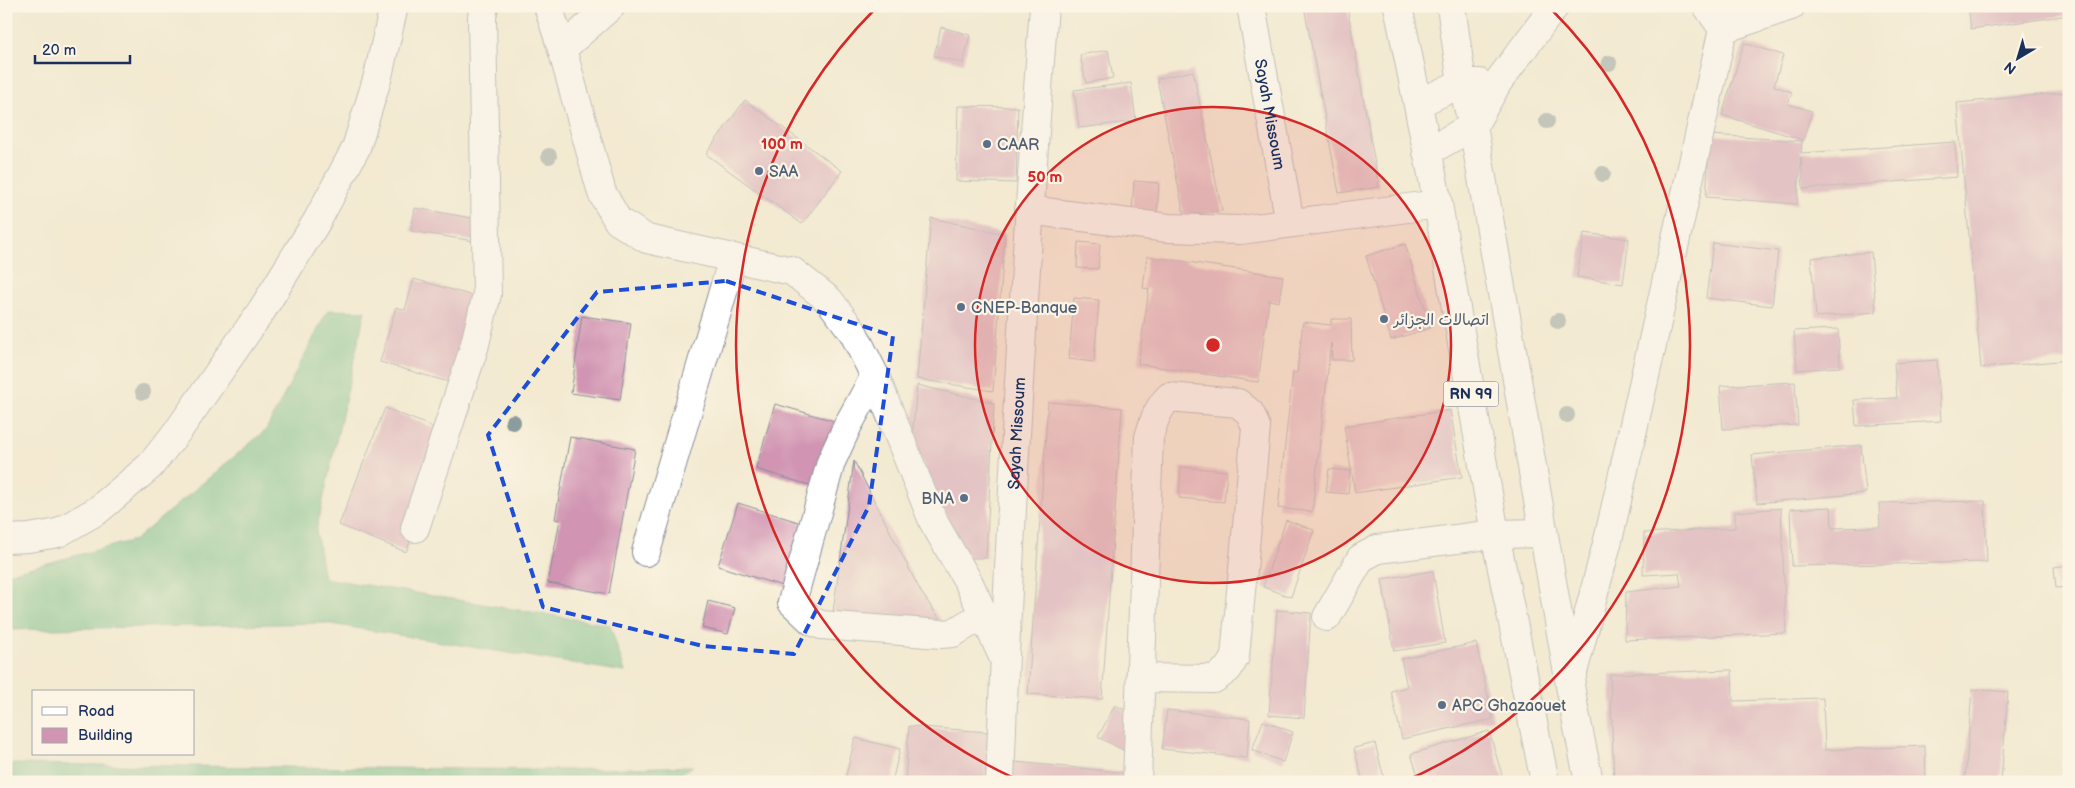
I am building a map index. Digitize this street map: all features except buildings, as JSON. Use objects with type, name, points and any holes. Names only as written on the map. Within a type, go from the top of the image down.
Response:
[{"type":"street","points":[[6,539],[28,538],[58,533],[98,510],[150,466],[180,428],[262,310],[318,221],[356,148],[378,76],[394,6]]},
{"type":"street","points":[[415,528],[474,348],[487,294],[482,17],[484,6]]},
{"type":"street","points":[[548,6],[562,49],[602,193],[618,221],[647,239],[792,271],[829,300],[853,332],[875,376],[933,522],[968,583],[1004,659]]},
{"type":"street","points":[[562,49],[611,6]]},
{"type":"street","name":"Sayah Missoum","points":[[1000,782],[1004,659],[1029,210],[1044,6]]},
{"type":"street","name":"Sayah Missoum","points":[[1251,6],[1290,223]]},
{"type":"street","name":"RN 99","points":[[1398,6],[1438,204],[1495,534],[1545,782]]},
{"type":"street","name":"RN 99","points":[[1451,6],[1462,83],[1473,126],[1543,533],[1589,782]]},
{"type":"street","points":[[1427,152],[1473,126],[1498,82],[1555,6]]},
{"type":"street","points":[[1570,680],[1609,536],[1723,29],[1707,6]]},
{"type":"street","points":[[1723,29],[1791,6]]},
{"type":"street","points":[[1419,103],[1462,83],[1498,82]]},
{"type":"street","points":[[1029,210],[1168,228],[1240,230],[1438,204]]},
{"type":"street","points":[[646,552],[733,258]]},
{"type":"street","points":[[875,376],[848,425],[831,462],[792,602],[803,613],[821,624],[941,634],[953,633],[983,615]]},
{"type":"street","points":[[1138,782],[1141,678],[1149,437],[1161,405],[1169,397],[1238,404],[1250,413],[1256,427],[1235,657],[1228,669],[1214,679],[1141,678]]},
{"type":"street","points":[[1327,617],[1361,558],[1378,549],[1495,534],[1543,533]]},
{"type":"highlighted area","points":[[726,281],[893,336],[869,506],[794,654],[703,646],[543,607],[488,435],[597,292]]},
{"type":"green space","points":[[328,310],[365,311],[316,532],[324,578],[610,625],[625,672],[325,623],[6,630],[6,574],[135,540],[266,430]]},
{"type":"green space","points":[[6,764],[561,770],[693,766],[667,782],[6,782]]},
{"type":"place","name":"CAAR","points":[[987,144]]},
{"type":"place","name":"SAA","points":[[759,171]]},
{"type":"place","name":"CNEP-Banque","points":[[961,307]]},
{"type":"place","name":"اتصالات الجزائر","points":[[1384,319]]},
{"type":"place","name":"BNA","points":[[964,498]]},
{"type":"place","name":"APC Ghazaouet","points":[[1442,705]]}]
